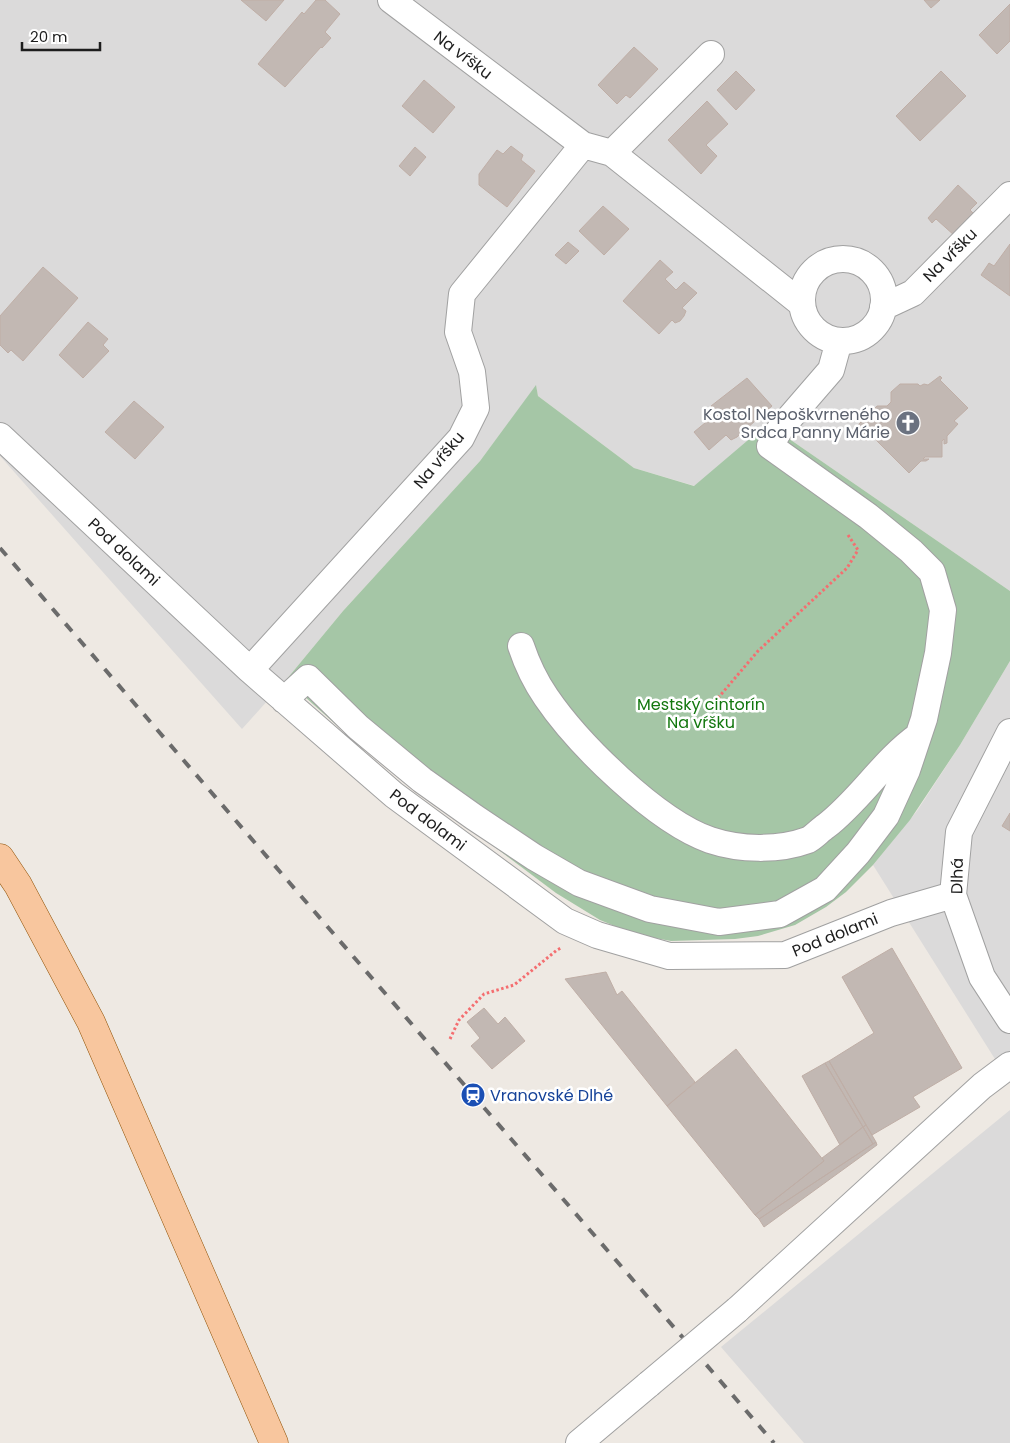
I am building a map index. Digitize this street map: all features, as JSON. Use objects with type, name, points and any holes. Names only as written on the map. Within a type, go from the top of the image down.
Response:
[{"type":"main road","points":[[0,858],[18,885],[91,1022],[274,1443]]},
{"type":"street","name":"Na vŕšku","points":[[391,0],[583,145],[612,153],[802,304]]},
{"type":"street","points":[[612,153],[710,54]]},
{"type":"street","name":"Na vŕšku","points":[[250,670],[461,438],[476,408],[472,372],[458,332],[462,294],[583,145]]},
{"type":"street","name":"Na vŕšku","points":[[883,308],[913,293],[1010,195]]},
{"type":"street","points":[[837,260],[852,261],[867,267],[877,278],[883,292],[883,308],[876,325],[869,332],[851,341],[839,341],[819,333],[811,325],[805,316],[802,304],[804,289],[811,275],[822,265],[837,260]]},
{"type":"street","points":[[284,700],[308,678],[358,727],[422,780],[474,817],[579,884],[650,909],[719,922],[780,914],[825,889],[858,853],[886,816],[907,770],[924,719],[938,653],[943,610],[932,572],[912,550],[770,446],[780,429],[831,370],[839,341]]},
{"type":"street","name":"Pod dolami","points":[[0,436],[250,670],[394,795],[565,921],[597,935],[668,956],[786,955],[891,913],[954,895]]},
{"type":"street","points":[[521,646],[526,662],[546,696],[573,731],[646,802],[675,822],[710,840],[745,848],[779,846],[809,839],[842,813],[900,748],[918,736]]},
{"type":"street","name":"Dlhá","points":[[1010,732],[959,832],[954,895],[982,977],[1010,1020]]},
{"type":"street","points":[[579,1443],[737,1310],[982,1086],[1010,1066]]},
{"type":"path","points":[[718,698],[758,651],[845,570]]},
{"type":"path","points":[[450,1039],[459,1020],[484,994],[514,985],[557,950],[597,935]]},
{"type":"shaded area","points":[[0,0],[1010,0],[1010,591],[785,436],[769,423],[695,486],[634,468],[538,396],[536,386],[480,461],[343,611],[286,680],[242,729],[0,456]]},
{"type":"shaded area","points":[[1010,661],[1010,1083],[873,865],[917,811],[960,745]]},
{"type":"shaded area","points":[[1010,1110],[1010,1443],[804,1443],[721,1347]]},
{"type":"green space","name":"Mestský cintorín Na vŕšku","points":[[536,385],[538,396],[634,468],[694,486],[768,423],[1010,591],[1010,661],[960,745],[910,820],[873,865],[846,892],[826,907],[795,925],[758,936],[735,939],[671,941],[634,934],[600,920],[556,893],[361,747],[286,680],[343,611],[480,461]]},
{"type":"building","points":[[241,0],[284,0],[266,21]]},
{"type":"building","points":[[316,0],[325,0],[340,14],[325,32],[331,38],[285,87],[258,64],[302,12],[304,14]]},
{"type":"building","points":[[924,0],[940,0],[931,8]]},
{"type":"building","points":[[1010,4],[1010,41],[997,54],[979,35]]},
{"type":"building","points":[[634,47],[658,69],[630,98],[626,95],[617,104],[598,85]]},
{"type":"building","points":[[736,71],[755,90],[736,110],[717,90]]},
{"type":"building","points":[[941,71],[966,96],[920,141],[896,116]]},
{"type":"building","points":[[424,80],[455,107],[433,133],[402,106]]},
{"type":"building","points":[[707,101],[728,124],[706,145],[717,156],[701,174],[668,140]]},
{"type":"building","points":[[511,146],[523,155],[521,160],[535,171],[507,207],[479,185],[479,174],[497,150],[503,154]]},
{"type":"building","points":[[415,147],[426,157],[410,176],[399,166]]},
{"type":"building","points":[[958,185],[977,203],[970,210],[975,215],[955,236],[936,219],[932,223],[928,218]]},
{"type":"building","points":[[603,206],[629,229],[604,255],[579,231]]},
{"type":"building","points":[[568,242],[579,251],[566,264],[555,255]]},
{"type":"building","points":[[1010,244],[1010,296],[981,275],[989,263],[994,266]]},
{"type":"building","points":[[660,260],[673,272],[665,279],[676,290],[684,282],[697,293],[682,308],[686,311],[680,321],[675,323],[672,320],[659,334],[623,301]]},
{"type":"building","points":[[43,267],[78,298],[23,361],[11,350],[8,353],[0,345],[0,316]]},
{"type":"building","points":[[88,322],[108,339],[103,345],[109,351],[83,378],[59,355]]},
{"type":"building","name":"Kostol Nepoškvrneného Srdca Panny Márie","points":[[940,376],[942,378],[940,380],[968,408],[954,421],[958,424],[947,436],[947,443],[944,444],[944,439],[942,441],[942,457],[925,457],[923,459],[929,459],[921,461],[909,473],[871,435],[867,440],[847,436],[877,406],[887,406],[891,402],[891,392],[900,384],[928,385]]},
{"type":"building","points":[[747,378],[772,406],[737,437],[731,440],[726,435],[709,450],[694,432],[711,418],[707,412],[711,406]]},
{"type":"building","points":[[134,401],[164,427],[135,459],[105,432]]},
{"type":"building","points":[[1010,813],[1010,831],[1002,826]]},
{"type":"building","points":[[892,948],[962,1068],[913,1097],[920,1107],[872,1135],[829,1061],[874,1033],[842,977]]},
{"type":"building","points":[[606,972],[617,995],[622,991],[695,1082],[667,1106],[565,979]]},
{"type":"building","points":[[484,1008],[498,1024],[505,1017],[525,1041],[492,1069],[471,1046],[480,1038],[467,1022]]},
{"type":"building","points":[[736,1049],[824,1161],[755,1215],[667,1106]]},
{"type":"building","points":[[829,1061],[866,1125],[863,1127],[825,1063]]},
{"type":"building","points":[[825,1063],[863,1127],[840,1145],[802,1076]]},
{"type":"building","points":[[866,1125],[876,1142],[873,1144],[863,1127]]},
{"type":"building","points":[[863,1127],[873,1144],[759,1219],[755,1215],[824,1161],[822,1158]]},
{"type":"building","points":[[876,1142],[877,1145],[764,1227],[759,1219]]},
{"type":"railway","points":[[0,548],[774,1443]]},
{"type":"place","name":"Kostol Nepoškvrneného Srdca Panny Márie","points":[[908,423]]},
{"type":"place","name":"Vranovské Dlhé","points":[[473,1095]]}]
